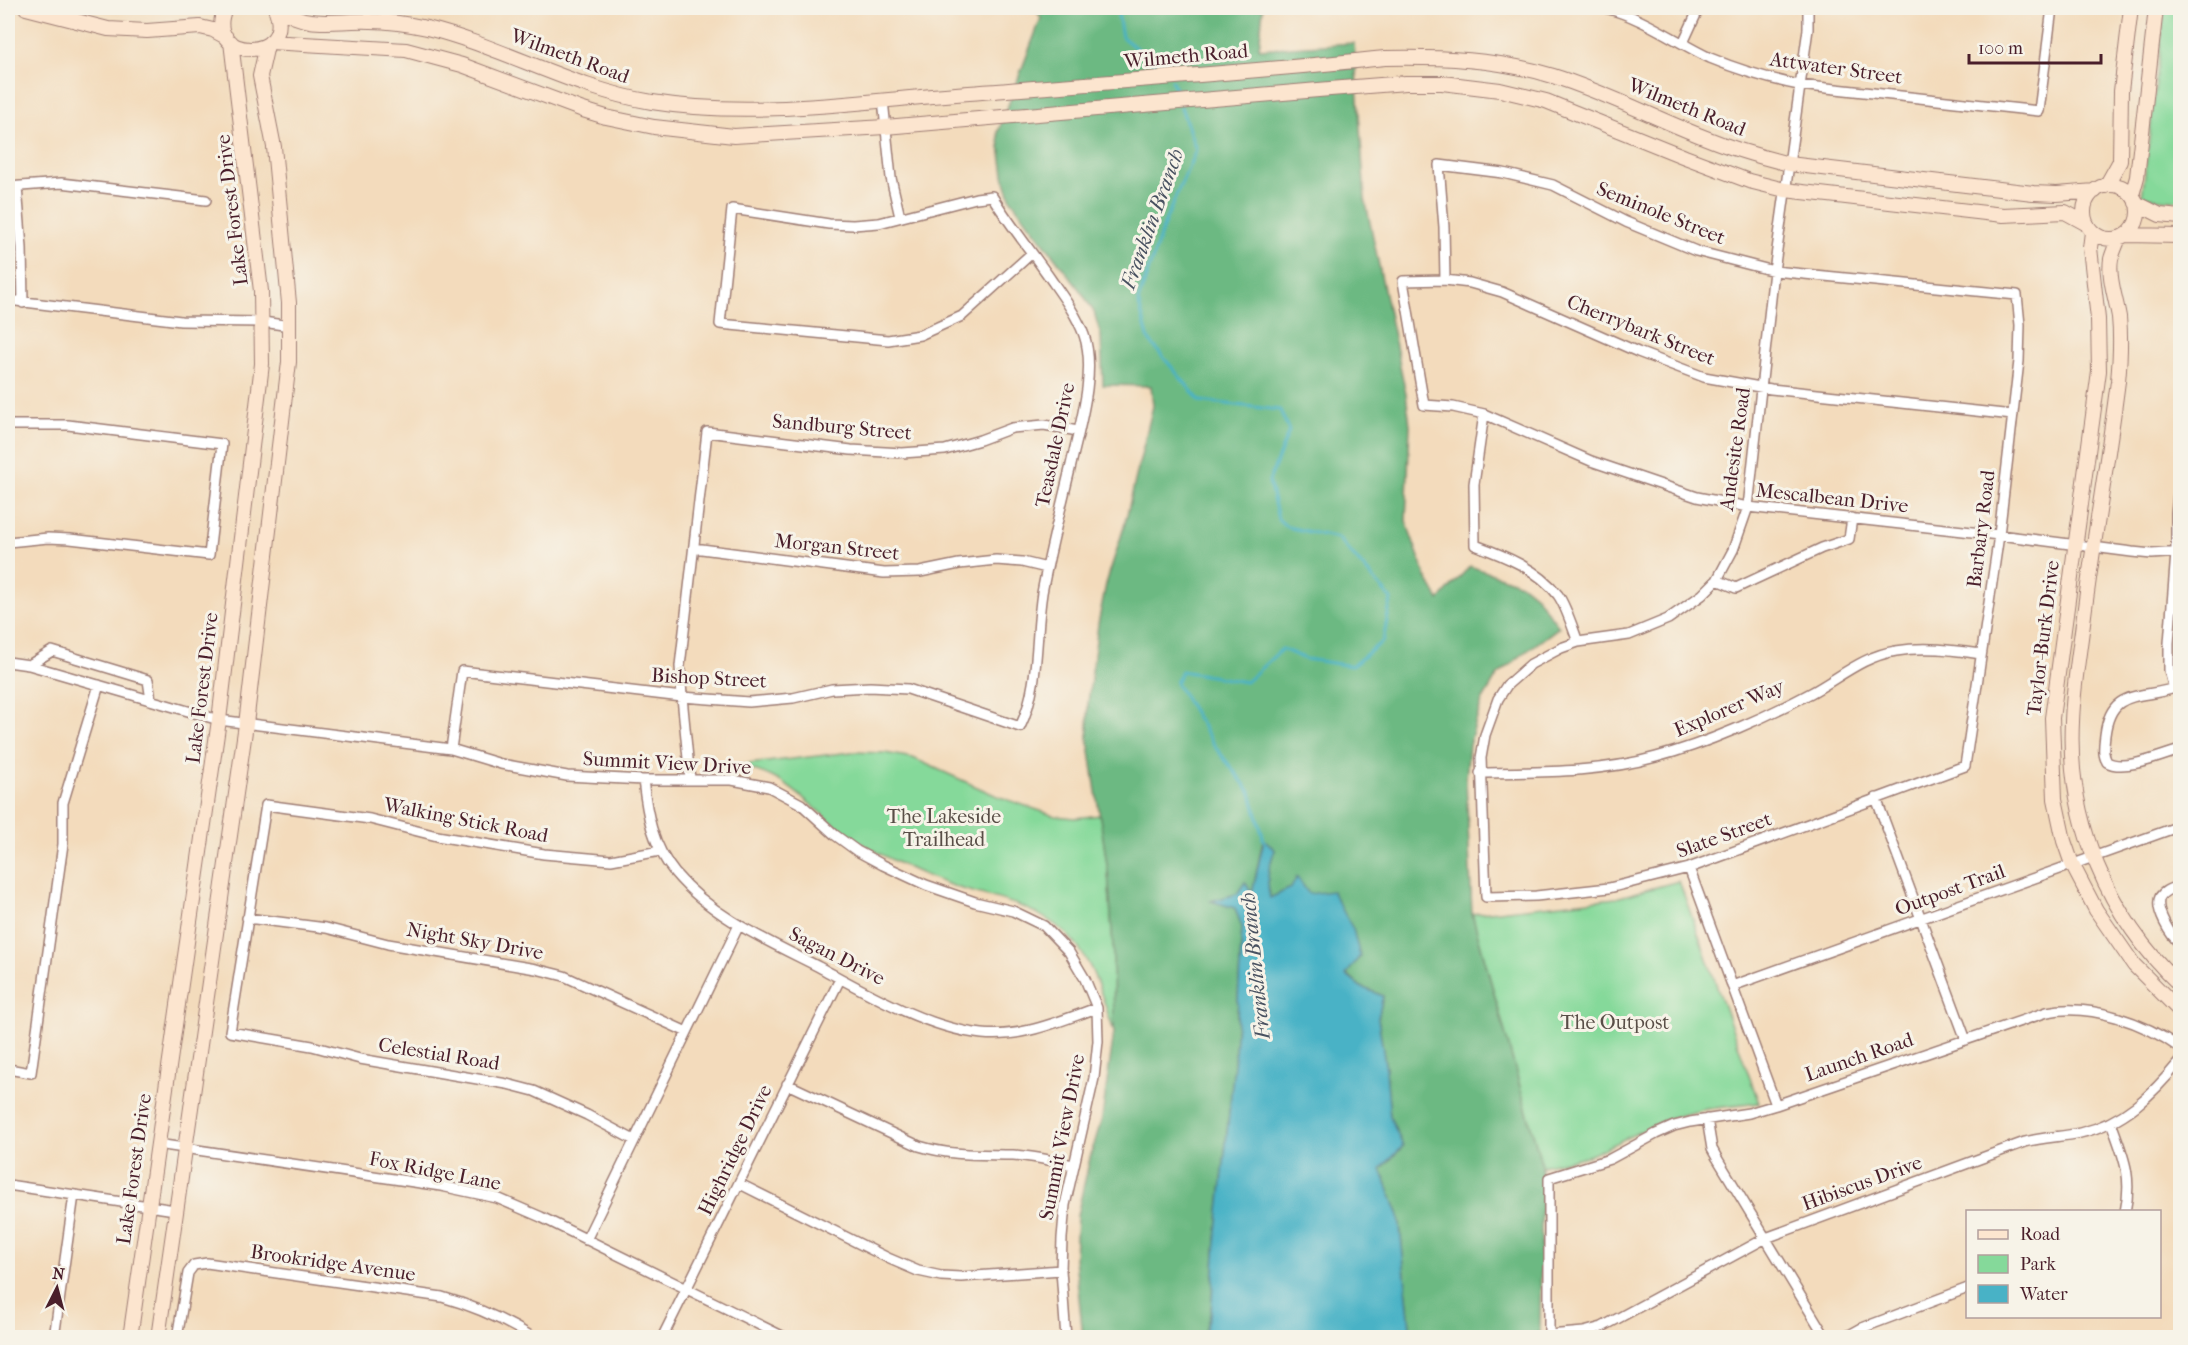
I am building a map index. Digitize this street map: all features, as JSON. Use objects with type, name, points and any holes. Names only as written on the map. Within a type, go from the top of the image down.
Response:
[{"type":"street","points":[[26,8],[108,29],[147,31],[200,27],[213,30],[248,50],[269,44],[406,50],[462,64],[582,110],[654,127],[734,136],[885,127],[1406,83],[1442,83],[1500,90],[1546,101],[1685,158],[1749,181],[1785,190],[2003,214],[2065,212],[2105,238],[2181,236]]},
{"type":"street","name":"Lake Forest Drive","points":[[130,1338],[219,720],[262,364],[263,322],[252,212],[229,40],[222,26],[225,8]]},
{"type":"street","points":[[158,1338],[246,724],[288,375],[290,326],[288,287],[274,147],[261,85],[261,70],[269,44],[279,23],[277,8]]},
{"type":"street","name":"Wilmeth Road","points":[[277,8],[303,21],[393,22],[455,35],[589,87],[652,102],[732,110],[883,100],[1385,58],[1436,57],[1498,63],[1551,75],[1596,91],[1706,138],[1750,154],[1789,164],[2032,193],[2057,194],[2100,188]]},
{"type":"street","name":"Attwater Street","points":[[1605,8],[1639,21],[1732,67],[1799,85],[2039,111],[2052,8]]},
{"type":"street","points":[[1683,43],[1699,8]]},
{"type":"street","name":"Andesite Road","points":[[1486,897],[1480,773],[1485,735],[1491,714],[1507,685],[1531,664],[1561,648],[1578,642],[1629,635],[1668,619],[1702,595],[1717,580],[1733,550],[1748,507],[1774,271],[1808,29],[1808,8]]},
{"type":"street","points":[[2090,228],[2084,217],[2086,202],[2119,165],[2121,91],[2131,8]]},
{"type":"street","points":[[2122,236],[2137,221],[2134,199],[2156,8]]},
{"type":"street","points":[[883,100],[891,178],[900,217],[879,223],[829,224],[732,209],[720,324],[888,340],[920,335],[962,316],[1032,253]]},
{"type":"street","name":"Seminole Street","points":[[1445,280],[1439,165],[1503,173],[1553,185],[1626,222],[1696,251],[1774,271],[2017,295]]},
{"type":"street","points":[[23,303],[22,248],[12,187],[61,183],[206,200]]},
{"type":"street","points":[[2100,188],[2120,187],[2134,199],[2160,215],[2181,217]]},
{"type":"street","name":"Teasdale Drive","points":[[900,217],[992,196],[1008,223],[1070,307],[1084,336],[1089,360],[1086,390],[1047,568],[1030,700],[1020,727]]},
{"type":"street","name":"Taylor-Burk Drive","points":[[2090,228],[2098,319],[2099,371],[2057,670],[2052,729],[2055,799],[2061,832],[2072,864],[2096,910],[2121,948],[2152,985],[2181,1011]]},
{"type":"street","name":"Taylor-Burk Drive","points":[[2122,236],[2111,262],[2119,320],[2118,380],[2074,696],[2072,737],[2076,801],[2092,857],[2136,936],[2148,952],[2181,985]]},
{"type":"street","name":"Cherrybark Street","points":[[1424,405],[1403,281],[1445,280],[1470,283],[1502,292],[1638,352],[1704,377],[1762,387],[2013,415]]},
{"type":"street","name":"Barbary Road","points":[[1965,766],[1999,535],[2013,415],[2020,351],[2017,295]]},
{"type":"street","points":[[8,300],[181,321],[263,322],[290,326]]},
{"type":"street","name":"Mescalbean Drive","points":[[1424,405],[1453,407],[1484,414],[1591,461],[1697,496],[1748,507],[1999,535],[2093,548],[2152,554],[2179,552]]},
{"type":"street","points":[[1484,414],[1474,484],[1475,545],[1503,555],[1530,570],[1558,596],[1578,642]]},
{"type":"street","points":[[8,425],[69,425],[222,444],[209,555],[70,539],[48,538],[8,542]]},
{"type":"street","name":"Sandburg Street","points":[[694,548],[707,432],[851,450],[902,453],[945,450],[1012,428],[1044,425],[1078,431]]},
{"type":"street","points":[[2181,474],[2175,521],[2179,552],[2169,643],[2169,670],[2177,687],[2120,701],[2113,708],[2107,721],[2104,752],[2107,762],[2118,766],[2135,764],[2181,750]]},
{"type":"street","points":[[1717,580],[1736,588],[1822,548],[1849,539],[1852,518]]},
{"type":"street","points":[[690,778],[680,666],[694,548]]},
{"type":"street","name":"Morgan Street","points":[[694,548],[884,573],[920,572],[959,564],[996,560],[1022,562],[1047,568]]},
{"type":"street","name":"Explorer Way","points":[[1480,773],[1580,771],[1656,757],[1734,729],[1812,693],[1857,664],[1894,651],[1936,648],[1981,654]]},
{"type":"street","points":[[29,665],[52,651],[148,680],[152,700]]},
{"type":"street","name":"Summit View Drive","points":[[8,662],[29,665],[219,720],[451,749],[501,764],[567,776],[643,780],[690,778],[732,780],[769,787],[801,804],[835,835],[857,851],[883,865],[975,902],[1013,911],[1044,926],[1069,952],[1085,979],[1096,1008],[1098,1041],[1094,1078],[1065,1205],[1061,1270],[1066,1338]]},
{"type":"street","name":"Bishop Street","points":[[451,749],[462,671],[682,697],[749,702],[793,698],[832,690],[870,687],[908,689],[1020,727]]},
{"type":"street","points":[[8,1069],[31,1073],[63,844],[63,803],[99,685]]},
{"type":"street","name":"Slate Street","points":[[1486,897],[1536,896],[1609,888],[1689,868],[1965,766]]},
{"type":"street","name":"Sagan Drive","points":[[643,780],[647,817],[660,851],[674,872],[688,887],[739,925],[840,979],[931,1022],[982,1034],[1011,1035],[1096,1008]]},
{"type":"street","points":[[1876,798],[1966,1040]]},
{"type":"street","name":"Walking Stick Road","points":[[247,918],[266,805],[370,819],[437,836],[571,857],[611,860],[660,851]]},
{"type":"street","name":"Outpost Trail","points":[[1732,986],[2181,826]]},
{"type":"street","points":[[1689,868],[1776,1105]]},
{"type":"street","points":[[2181,885],[2166,891],[2160,897],[2159,905],[2171,935],[2181,943]]},
{"type":"street","name":"Night Sky Drive","points":[[247,918],[326,928],[388,944],[555,973],[687,1032]]},
{"type":"street","name":"Celestial Road","points":[[247,918],[230,1032],[292,1042],[360,1059],[507,1084],[534,1091],[634,1140]]},
{"type":"street","points":[[586,1240],[739,925]]},
{"type":"street","name":"Highridge Drive","points":[[662,1338],[840,979]]},
{"type":"street","name":"Launch Road","points":[[1549,1335],[1550,1178],[1610,1159],[1674,1126],[1749,1113],[1776,1105],[2048,1012],[2074,1008],[2124,1020],[2181,1048]]},
{"type":"street","name":"Hibiscus Drive","points":[[1549,1335],[1584,1332],[1602,1327],[1766,1238],[2025,1142],[2081,1133],[2111,1122],[2129,1113],[2163,1082],[2181,1061]]},
{"type":"street","points":[[787,1084],[919,1146],[940,1152],[963,1155],[1032,1156],[1073,1165]]},
{"type":"street","points":[[1707,1119],[1712,1149],[1826,1338]]},
{"type":"street","points":[[2111,1122],[2128,1171],[2130,1185],[2125,1210]]},
{"type":"street","name":"Fox Ridge Lane","points":[[157,1144],[441,1186],[497,1198],[541,1217],[786,1338]]},
{"type":"street","points":[[740,1184],[890,1260],[918,1271],[961,1277],[1061,1270]]},
{"type":"street","points":[[8,1185],[175,1210]]},
{"type":"street","points":[[54,1338],[74,1195]]},
{"type":"street","name":"Brookridge Avenue","points":[[177,1338],[188,1273],[194,1265],[207,1263],[442,1297],[460,1302],[508,1323],[534,1338]]},
{"type":"street","points":[[1844,1338],[1862,1328],[1966,1289]]},
{"type":"green space","points":[[1035,8],[1263,8],[1259,49],[1354,43],[1365,199],[1406,394],[1410,425],[1406,521],[1426,577],[1439,600],[1470,566],[1521,584],[1536,596],[1559,627],[1497,676],[1482,701],[1469,745],[1466,780],[1472,914],[1542,1166],[1540,1334],[1524,1338],[1411,1337],[1399,1216],[1381,1169],[1403,1146],[1390,1117],[1378,1018],[1383,996],[1361,987],[1346,974],[1309,894],[1291,888],[1270,898],[1268,874],[1275,850],[1263,840],[1252,895],[1245,883],[1237,894],[1212,901],[1235,908],[1242,927],[1235,1055],[1211,1312],[1203,1337],[1083,1337],[1075,1258],[1077,1215],[1102,1118],[1114,1032],[1113,946],[1108,871],[1088,738],[1088,703],[1098,624],[1106,584],[1124,527],[1153,406],[1151,386],[1103,385],[1101,336],[1094,312],[1011,200],[1005,181],[998,132],[1041,18]]},
{"type":"green space","points":[[2165,8],[2180,8],[2180,201],[2142,197]]},
{"type":"green space","name":"The Lakeside Trailhead","points":[[852,752],[885,753],[913,758],[997,796],[1055,816],[1075,818],[1100,815],[1108,871],[1113,946],[1114,1032],[1094,974],[1079,948],[1057,926],[1021,906],[956,887],[873,850],[835,825],[782,783],[751,769],[731,766]]},
{"type":"green space","name":"The Outpost","points":[[1679,881],[1759,1103],[1707,1109],[1669,1118],[1588,1156],[1542,1166],[1472,914],[1616,898]]},
{"type":"water","points":[[1264,839],[1275,850],[1268,874],[1270,898],[1291,888],[1297,877],[1309,894],[1332,891],[1353,929],[1360,956],[1346,975],[1361,987],[1383,996],[1378,1018],[1390,1117],[1403,1146],[1381,1169],[1399,1216],[1411,1337],[1203,1337],[1211,1312],[1235,1055],[1242,927],[1235,908],[1211,901],[1237,894],[1245,882],[1252,894]]},
{"type":"waterway","name":"Franklin Branch","points":[[1117,8],[1122,37],[1168,73]]},
{"type":"waterway","name":"Franklin Branch","points":[[1172,81],[1178,98]]},
{"type":"waterway","name":"Franklin Branch","points":[[1181,107],[1196,150],[1166,219],[1138,301],[1149,340],[1200,401],[1280,410],[1289,431],[1269,481],[1278,519],[1287,527],[1338,538],[1391,599],[1383,641],[1352,666],[1306,659],[1282,649],[1246,682],[1181,671],[1176,683],[1216,748],[1251,793],[1264,841]]}]
